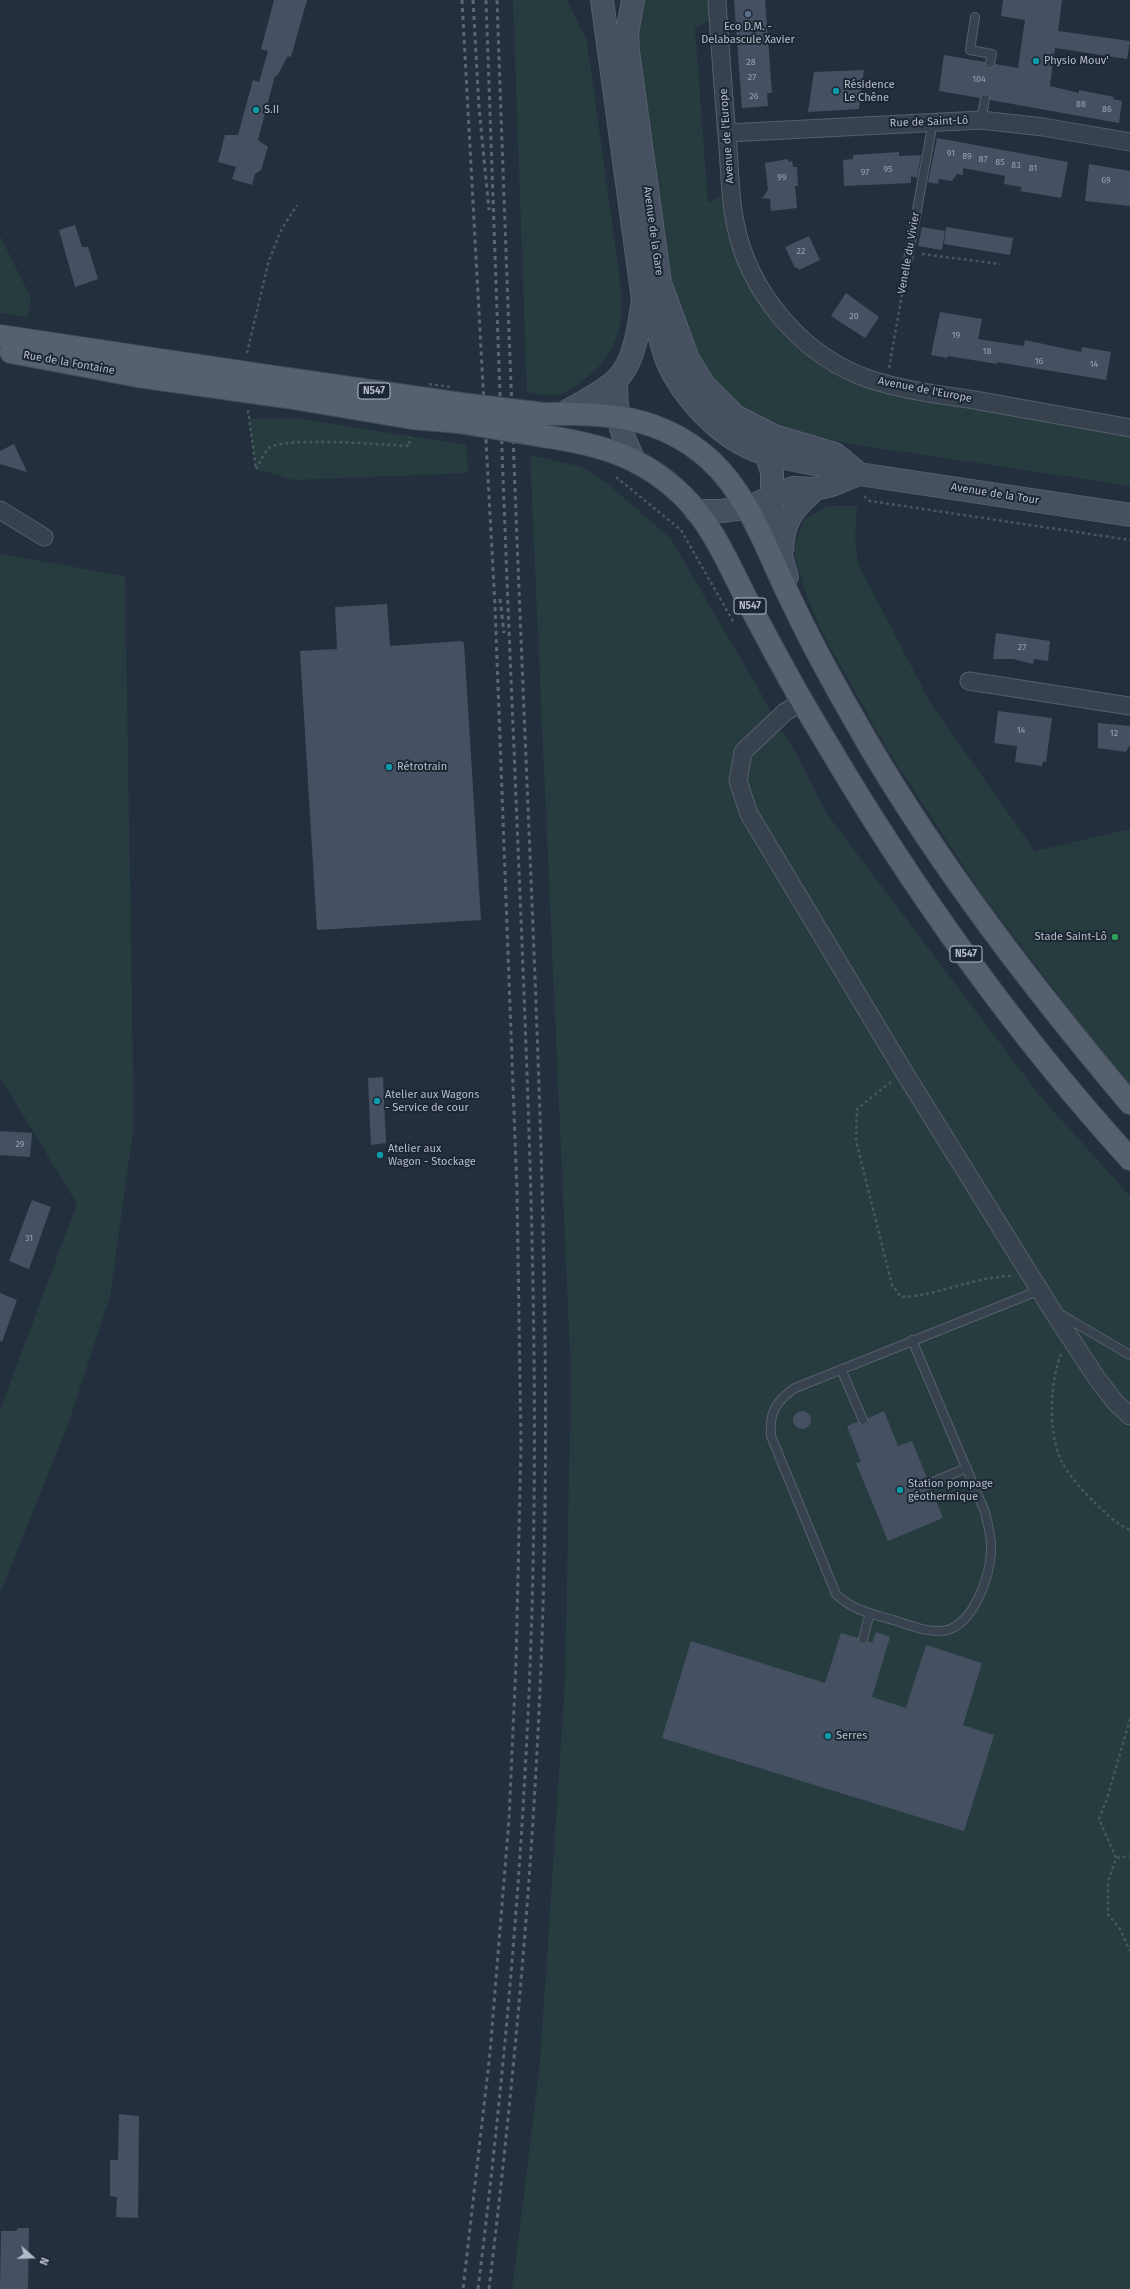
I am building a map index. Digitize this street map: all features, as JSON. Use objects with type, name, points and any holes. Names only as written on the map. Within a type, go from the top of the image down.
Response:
[{"type":"main road","name":"N547","points":[[0,336],[139,366],[460,413],[543,436],[599,446],[634,460],[663,478],[696,511],[716,539],[802,702],[865,806],[958,943],[1058,1073],[1130,1159]]},
{"type":"main road","name":"Rue de la Fontaine","points":[[0,350],[139,366]]},
{"type":"main road","name":"N547","points":[[287,388],[412,418],[460,413],[616,416],[652,424],[682,438],[696,449],[722,473],[746,508],[820,658],[870,745],[942,856],[1055,1012],[1130,1103]]},
{"type":"street","name":"Avenue de la Gare","points":[[602,0],[643,300],[638,333],[621,373],[616,416],[622,436],[634,460]]},
{"type":"street","name":"Avenue de la Gare","points":[[633,0],[627,34],[628,51],[656,261],[666,304],[688,360],[704,385],[735,416],[758,429]]},
{"type":"street","name":"Avenue de l'Europe","points":[[717,0],[734,222],[746,260],[764,295],[784,321],[818,352],[850,371],[886,384],[1130,428]]},
{"type":"street","name":"Rue de Saint-Lô","points":[[727,132],[933,121],[981,120],[1043,126],[1130,142]]},
{"type":"street","name":"Avenue de la Gare","points":[[643,300],[656,323],[667,363],[685,392],[710,419],[739,441],[766,454]]},
{"type":"street","points":[[553,414],[621,373],[648,359],[667,363]]},
{"type":"street","points":[[758,429],[772,472],[772,524],[793,605]]},
{"type":"street","points":[[758,429],[836,454],[852,477]]},
{"type":"street","name":"Avenue de la Tour","points":[[766,454],[834,467],[852,477],[1130,515]]},
{"type":"street","name":"Avenue de la Tour","points":[[696,511],[721,511],[746,508],[771,499],[793,488],[815,489],[852,477]]},
{"type":"street","name":"Avenue de la Tour","points":[[781,554],[786,523],[799,504],[815,489]]},
{"type":"street","points":[[0,510],[44,537]]},
{"type":"street","points":[[969,681],[1130,706]]},
{"type":"street","points":[[802,702],[785,712],[743,752],[738,781],[749,814],[904,1072],[1052,1310],[1096,1377],[1115,1402],[1130,1416]]},
{"type":"lane","points":[[975,17],[970,50],[992,54],[990,63]]},
{"type":"lane","points":[[981,120],[984,99]]},
{"type":"lane","name":"Venelle du Vivier","points":[[909,256],[933,121]]},
{"type":"lane","points":[[912,1340],[985,1512],[990,1533],[991,1552],[980,1595],[971,1611],[960,1623],[948,1630],[932,1631],[854,1608],[844,1602],[836,1594],[830,1585],[771,1436],[770,1423],[773,1409],[781,1398],[795,1388],[912,1340],[1040,1290]]},
{"type":"lane","points":[[1052,1310],[1130,1355]]},
{"type":"lane","points":[[841,1369],[863,1420]]},
{"type":"lane","points":[[930,1483],[966,1468]]},
{"type":"lane","points":[[863,1639],[870,1613]]},
{"type":"path","points":[[247,354],[268,264],[280,232],[297,205]]},
{"type":"path","points":[[909,256],[942,257],[1000,264]]},
{"type":"path","name":"Venelle du Vivier","points":[[886,384],[909,256]]},
{"type":"path","points":[[248,405],[256,469],[269,448],[278,444],[322,442],[409,446],[412,418]]},
{"type":"path","points":[[610,471],[681,530]]},
{"type":"path","points":[[852,477],[870,501],[1130,540]]},
{"type":"path","points":[[904,1072],[857,1109],[856,1141],[892,1285],[901,1297],[919,1296],[994,1277],[1031,1276]]},
{"type":"path","points":[[1069,1335],[1057,1366],[1053,1387],[1053,1424],[1060,1457],[1080,1488],[1100,1508],[1130,1530]]},
{"type":"path","points":[[1130,1719],[1107,1798],[1099,1819],[1116,1858],[1108,1882],[1108,1914],[1120,1929],[1130,1951]]},
{"type":"path","points":[[1116,1858],[1130,1856]]},
{"type":"green space","points":[[513,0],[567,0],[587,41],[622,295],[621,320],[609,353],[594,372],[575,387],[557,395],[527,392]]},
{"type":"green space","points":[[645,0],[708,0],[711,19],[695,28],[708,203],[723,195],[733,246],[742,269],[753,291],[766,311],[782,330],[821,364],[1130,436],[1130,486],[836,441],[784,427],[760,417],[740,405],[725,393],[702,363],[693,345],[679,309],[669,272],[637,40]]},
{"type":"green space","points":[[0,236],[31,298],[28,317],[0,313]]},
{"type":"green space","points":[[295,418],[466,445],[468,473],[294,480],[256,469],[249,419]]},
{"type":"green space","points":[[530,455],[582,467],[608,484],[671,539],[799,759],[827,814],[1040,1096],[1130,1196],[1130,2289],[512,2289],[540,2063],[565,1682],[571,1375]]},
{"type":"green space","points":[[827,506],[857,506],[855,536],[858,564],[931,704],[1035,851],[1130,829],[1130,1085],[1116,1071],[983,896],[888,751],[825,638],[807,598],[793,550],[804,519]]},
{"type":"green space","points":[[0,554],[125,576],[134,1125],[110,1296],[67,1427],[0,1593],[0,1410],[77,1204],[0,1077]]},
{"type":"building","points":[[274,0],[307,0],[291,57],[288,56],[277,76],[275,76],[258,140],[268,147],[261,170],[255,174],[252,185],[232,179],[236,167],[218,162],[225,135],[238,135],[253,80],[259,82],[268,51],[261,49]]},
{"type":"building","points":[[734,0],[765,0],[772,93],[767,93],[768,106],[742,108]]},
{"type":"building","points":[[1003,0],[1062,0],[1058,31],[1130,41],[1127,59],[1055,48],[1050,86],[1079,93],[1079,90],[1114,97],[1113,99],[1122,101],[1119,123],[990,100],[986,94],[980,98],[939,91],[944,55],[985,62],[986,67],[989,68],[995,64],[1018,68],[1025,20],[1001,16]]},
{"type":"building","name":"Résidence Le Chêne","points":[[864,70],[859,109],[808,112],[814,72]]},
{"type":"building","points":[[937,138],[1068,162],[1061,198],[1020,191],[1022,187],[1004,184],[1005,176],[963,168],[963,175],[957,174],[952,181],[939,179],[938,184],[928,182]]},
{"type":"building","points":[[899,152],[899,156],[921,155],[917,178],[911,176],[911,183],[844,186],[843,160],[853,159],[853,155]]},
{"type":"building","points":[[788,159],[789,162],[792,161],[793,167],[797,167],[798,186],[795,186],[797,208],[771,211],[770,199],[762,198],[768,190],[765,163]]},
{"type":"building","points":[[1089,164],[1130,171],[1130,206],[1085,201]]},
{"type":"building","points":[[75,225],[82,247],[88,247],[98,279],[75,287],[59,230]]},
{"type":"building","points":[[922,227],[945,231],[942,250],[918,246]]},
{"type":"building","points":[[946,227],[1013,238],[1010,255],[944,244]]},
{"type":"building","points":[[809,236],[820,260],[799,270],[797,267],[795,268],[785,247]]},
{"type":"building","points":[[846,293],[879,317],[865,338],[831,316]]},
{"type":"building","points":[[940,312],[982,319],[978,339],[1024,346],[1025,340],[1081,352],[1082,347],[1111,352],[1106,380],[997,362],[997,364],[948,356],[947,358],[931,355]]},
{"type":"building","points":[[14,444],[27,472],[0,464],[0,451]]},
{"type":"building","name":"Rétrotrain","points":[[387,604],[390,646],[462,641],[464,643],[481,920],[317,930],[300,651],[337,649],[335,607]]},
{"type":"building","points":[[996,633],[1050,641],[1048,661],[1034,659],[1033,664],[1013,659],[993,659]]},
{"type":"building","points":[[998,711],[1052,718],[1046,762],[1043,761],[1042,766],[1015,762],[1017,746],[994,743]]},
{"type":"building","points":[[1098,723],[1130,726],[1130,745],[1126,752],[1098,748]]},
{"type":"building","name":"Atelier aux Wagons - Service de cour","points":[[383,1077],[386,1143],[371,1145],[368,1078]]},
{"type":"building","points":[[0,1131],[32,1133],[30,1157],[0,1155]]},
{"type":"building","points":[[32,1200],[51,1207],[29,1269],[9,1261]]},
{"type":"building","points":[[0,1293],[17,1300],[2,1342],[0,1341]]},
{"type":"building","points":[[798,1411],[806,1411],[811,1416],[809,1427],[806,1429],[798,1429],[793,1424],[793,1416]]},
{"type":"building","name":"Station pompage géothermique","points":[[884,1411],[898,1446],[912,1441],[927,1478],[925,1485],[931,1488],[943,1518],[888,1541],[856,1463],[861,1462],[847,1426],[858,1422],[865,1425],[868,1423],[868,1418]]},
{"type":"building","name":"Serres","points":[[876,1632],[890,1637],[872,1697],[906,1708],[926,1645],[982,1663],[963,1725],[994,1735],[964,1831],[662,1738],[691,1641],[825,1683],[841,1633],[858,1638],[859,1643],[864,1644],[868,1641],[872,1643]]},
{"type":"building","points":[[119,2114],[139,2116],[138,2218],[116,2217],[117,2197],[110,2196],[110,2160],[118,2160]]},
{"type":"building","points":[[18,2228],[29,2228],[28,2289],[0,2289],[1,2231],[16,2231]]},
{"type":"railway","points":[[462,0],[495,606],[517,1192],[521,1444],[516,1664],[509,1819],[490,2053],[463,2289]]},
{"type":"railway","points":[[473,0],[479,107],[489,210]]},
{"type":"railway","points":[[478,2289],[500,2095],[517,1900],[528,1704],[534,1508],[534,1318],[529,1128],[486,0]]},
{"type":"railway","points":[[489,2289],[520,1997],[528,1900],[539,1704],[545,1508],[545,1327],[541,1145],[497,0]]},
{"type":"railway","points":[[500,599],[504,633]]},
{"type":"place","name":"Eco D.M. - Delabascule Xavier","points":[[748,14]]},
{"type":"place","name":"Physio Mouv'","points":[[1036,61]]},
{"type":"place","name":"Résidence Le Chêne","points":[[836,91]]},
{"type":"place","name":"S.II","points":[[256,110]]},
{"type":"place","name":"Rétrotrain","points":[[389,767]]},
{"type":"place","name":"Stade Saint-Lô","points":[[1115,937]]},
{"type":"place","name":"Atelier aux Wagons - Service de cour","points":[[377,1101]]},
{"type":"place","name":"Atelier aux Wagon - Stockage","points":[[380,1155]]},
{"type":"place","name":"Station pompage géothermique","points":[[900,1490]]},
{"type":"place","name":"Serres","points":[[828,1736]]}]
